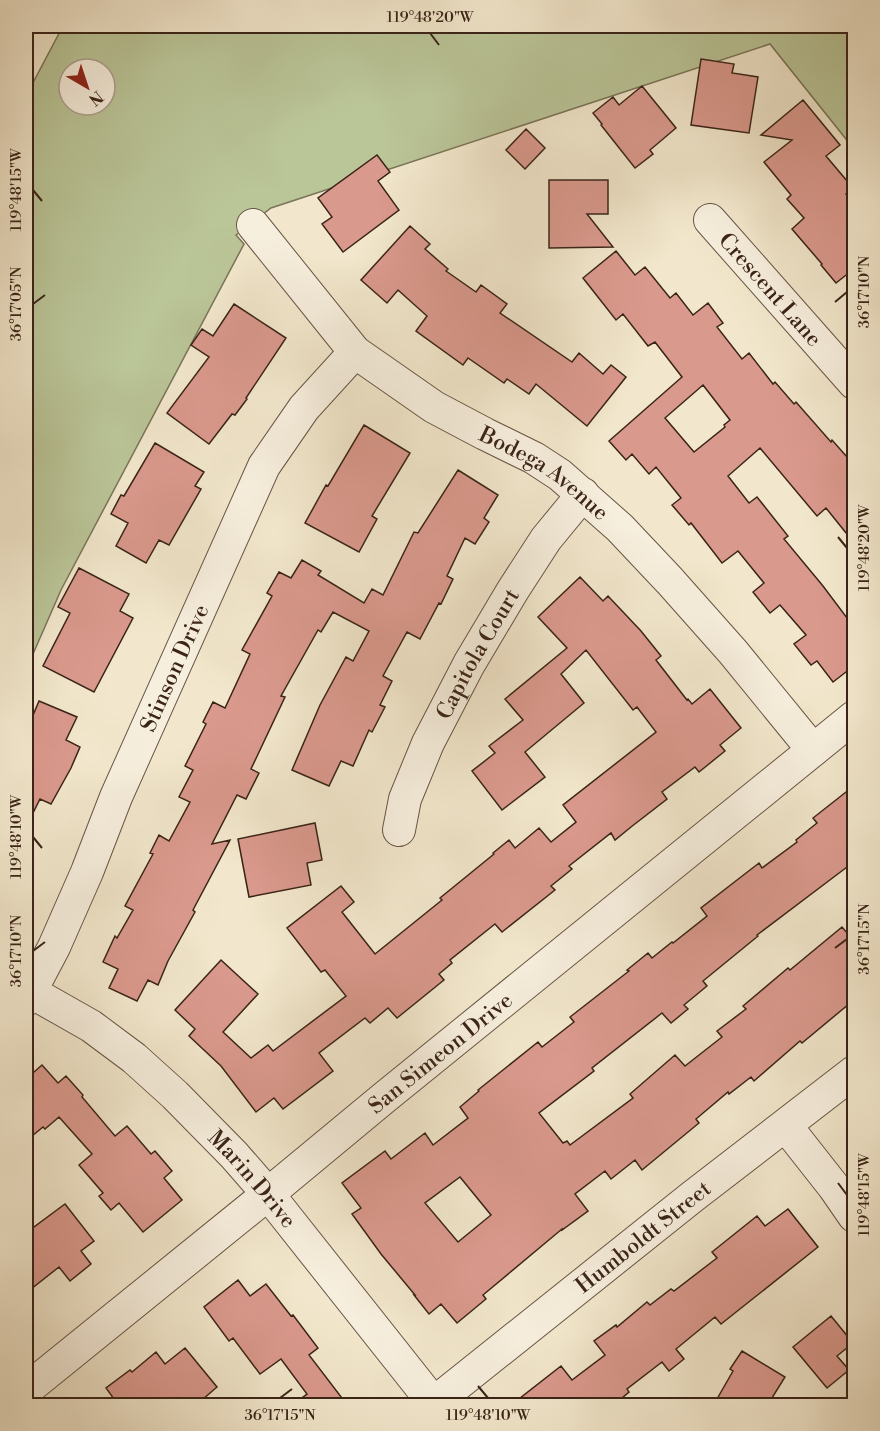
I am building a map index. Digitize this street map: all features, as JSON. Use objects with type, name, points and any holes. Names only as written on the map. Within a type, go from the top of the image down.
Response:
[{"type":"street","name":"Crescent Lane","points":[[710,220],[855,383]]},
{"type":"street","name":"Bodega Avenue","points":[[253,225],[355,352],[434,407],[534,458],[560,474],[620,528],[733,652],[813,750]]},
{"type":"street","name":"Stinson Drive","points":[[28,996],[54,947],[87,872],[116,797],[264,466],[304,408],[355,352]]},
{"type":"street","name":"Capitola Court","points":[[399,830],[405,799],[428,742],[469,664],[546,539],[583,494]]},
{"type":"street","name":"San Simeon Drive","points":[[26,1390],[855,717]]},
{"type":"street","name":"Marin Drive","points":[[28,996],[92,1026],[135,1058],[175,1095],[234,1155],[268,1194],[435,1405]]},
{"type":"street","name":"Humboldt Street","points":[[435,1405],[692,1197],[855,1072]]},
{"type":"street","points":[[786,1126],[855,1216]]},
{"type":"green space","points":[[63,26],[854,26],[854,149],[770,44],[271,208],[236,235],[244,244],[61,590],[26,670],[26,96]]},
{"type":"building","points":[[701,59],[734,64],[732,73],[758,77],[749,133],[691,125]]},
{"type":"building","points":[[642,86],[676,128],[650,150],[653,154],[635,168],[593,113],[613,97],[619,105]]},
{"type":"building","points":[[803,100],[840,145],[826,156],[853,188],[846,194],[855,204],[855,268],[836,283],[792,229],[804,218],[787,199],[791,195],[764,162],[792,140],[761,135]]},
{"type":"building","points":[[526,129],[545,148],[525,169],[506,150]]},
{"type":"building","points":[[377,155],[390,172],[378,181],[399,210],[343,252],[322,224],[332,217],[318,198]]},
{"type":"building","points":[[549,180],[608,180],[608,214],[587,214],[613,247],[549,248]]},
{"type":"building","points":[[410,226],[430,244],[425,249],[448,269],[446,271],[476,292],[481,285],[507,304],[500,313],[572,362],[579,353],[603,374],[611,365],[626,377],[587,426],[536,384],[529,394],[507,379],[504,383],[468,358],[463,365],[416,331],[427,316],[398,290],[387,303],[361,280]]},
{"type":"building","points":[[616,251],[635,275],[645,267],[670,298],[676,293],[693,315],[708,303],[723,323],[717,327],[742,359],[749,353],[773,384],[775,382],[794,404],[796,402],[855,466],[855,544],[826,508],[817,516],[760,448],[728,476],[749,503],[757,497],[788,536],[784,539],[847,618],[855,612],[855,665],[833,682],[817,661],[811,665],[794,644],[806,635],[780,605],[770,613],[753,592],[764,583],[738,551],[722,563],[691,523],[689,525],[672,505],[681,498],[656,467],[649,474],[632,454],[626,460],[609,441],[682,377],[655,342],[648,346],[623,314],[616,320],[583,278]],"holes":[[[703,385],[730,420],[724,425],[725,427],[694,452],[665,418]]]},
{"type":"building","points":[[234,304],[286,338],[247,399],[209,444],[167,413],[209,357],[191,345],[202,329],[213,336]]},
{"type":"building","points":[[364,425],[410,453],[372,516],[377,519],[359,552],[305,523]]},
{"type":"building","points":[[155,443],[204,472],[195,486],[201,489],[169,545],[159,540],[146,563],[116,546],[128,523],[111,514]]},
{"type":"building","points":[[458,470],[498,495],[484,518],[489,522],[475,544],[465,538],[447,576],[453,579],[420,639],[407,632],[383,676],[392,681],[380,705],[385,707],[372,732],[369,730],[353,766],[341,761],[329,786],[292,770],[320,705],[346,657],[353,661],[369,631],[333,612],[321,632],[318,630],[281,696],[285,697],[251,769],[259,773],[246,799],[237,795],[212,844],[230,840],[193,910],[195,912],[168,961],[158,985],[148,980],[137,1001],[109,988],[118,969],[103,962],[115,936],[117,938],[133,910],[125,906],[153,854],[150,853],[159,835],[169,841],[190,802],[179,797],[193,770],[185,766],[206,724],[203,722],[213,702],[225,708],[250,654],[242,650],[272,596],[267,593],[279,572],[291,578],[302,560],[321,571],[318,575],[364,603],[372,589],[383,595],[414,532],[418,533]]},
{"type":"building","points":[[79,568],[129,594],[120,611],[133,618],[94,692],[43,666],[70,613],[58,607]]},
{"type":"building","points":[[580,577],[603,601],[608,596],[641,631],[661,656],[656,660],[687,700],[692,704],[710,689],[741,728],[720,745],[725,751],[699,772],[695,767],[662,792],[667,799],[615,840],[611,833],[569,866],[572,869],[551,886],[555,890],[502,932],[495,924],[450,960],[452,963],[439,974],[444,980],[397,1018],[388,1008],[370,1023],[365,1018],[319,1053],[333,1071],[283,1109],[274,1098],[256,1112],[221,1066],[189,1036],[195,1029],[175,1010],[221,960],[258,994],[223,1032],[251,1058],[268,1045],[273,1051],[346,996],[325,970],[321,972],[287,928],[341,886],[354,902],[342,912],[375,954],[442,900],[440,898],[509,840],[515,848],[539,828],[551,842],[576,822],[563,805],[656,732],[637,707],[633,710],[586,650],[561,674],[584,703],[525,752],[545,777],[502,810],[472,771],[495,753],[489,746],[523,720],[505,699],[567,648],[538,617]]},
{"type":"building","points":[[39,701],[77,717],[66,740],[80,747],[51,804],[40,799],[26,827],[26,732]]},
{"type":"building","points":[[855,785],[855,861],[757,935],[703,981],[707,986],[684,1005],[688,1009],[671,1023],[662,1013],[592,1068],[594,1071],[539,1113],[563,1143],[567,1141],[570,1145],[633,1098],[630,1094],[675,1055],[685,1066],[722,1037],[717,1031],[746,1009],[743,1006],[842,927],[855,942],[855,999],[802,1043],[800,1041],[754,1081],[751,1077],[729,1094],[728,1092],[696,1119],[699,1123],[642,1170],[635,1160],[611,1179],[605,1171],[575,1194],[588,1211],[562,1229],[483,1295],[486,1299],[457,1323],[441,1304],[429,1314],[352,1214],[361,1208],[342,1183],[385,1151],[391,1159],[425,1133],[433,1145],[468,1118],[460,1107],[478,1090],[538,1042],[542,1047],[574,1022],[570,1017],[629,971],[627,970],[648,953],[652,958],[707,916],[701,908],[759,863],[762,868],[797,842],[796,840],[817,823],[813,818]],"holes":[[[460,1177],[491,1215],[458,1242],[425,1203]]]},
{"type":"building","points":[[315,823],[322,860],[307,863],[311,885],[249,897],[238,839]]},
{"type":"building","points":[[42,1065],[58,1083],[66,1076],[115,1136],[127,1126],[151,1154],[155,1151],[172,1171],[164,1178],[182,1200],[143,1232],[119,1203],[111,1210],[99,1196],[103,1193],[79,1165],[92,1154],[59,1117],[26,1141],[26,1079]]},
{"type":"building","points":[[65,1204],[94,1241],[81,1251],[91,1264],[70,1281],[59,1267],[26,1293],[26,1233]]},
{"type":"building","points":[[788,1209],[818,1247],[721,1324],[715,1317],[676,1349],[684,1359],[669,1371],[662,1362],[627,1389],[629,1392],[616,1403],[612,1399],[604,1406],[510,1406],[561,1366],[572,1380],[605,1355],[594,1341],[616,1325],[617,1327],[647,1302],[650,1305],[671,1289],[674,1291],[717,1258],[712,1252],[757,1216],[765,1226]]},
{"type":"building","points":[[238,1280],[250,1296],[266,1284],[318,1348],[309,1355],[348,1406],[291,1406],[307,1394],[281,1359],[260,1374],[233,1338],[229,1341],[204,1307]]},
{"type":"building","points":[[831,1316],[853,1343],[837,1356],[849,1370],[827,1388],[793,1347]]},
{"type":"building","points":[[185,1348],[217,1387],[195,1406],[119,1406],[106,1388],[130,1370],[132,1372],[156,1352],[165,1364]]},
{"type":"building","points":[[742,1351],[785,1377],[767,1406],[728,1406],[717,1399],[733,1371],[730,1369]]}]
